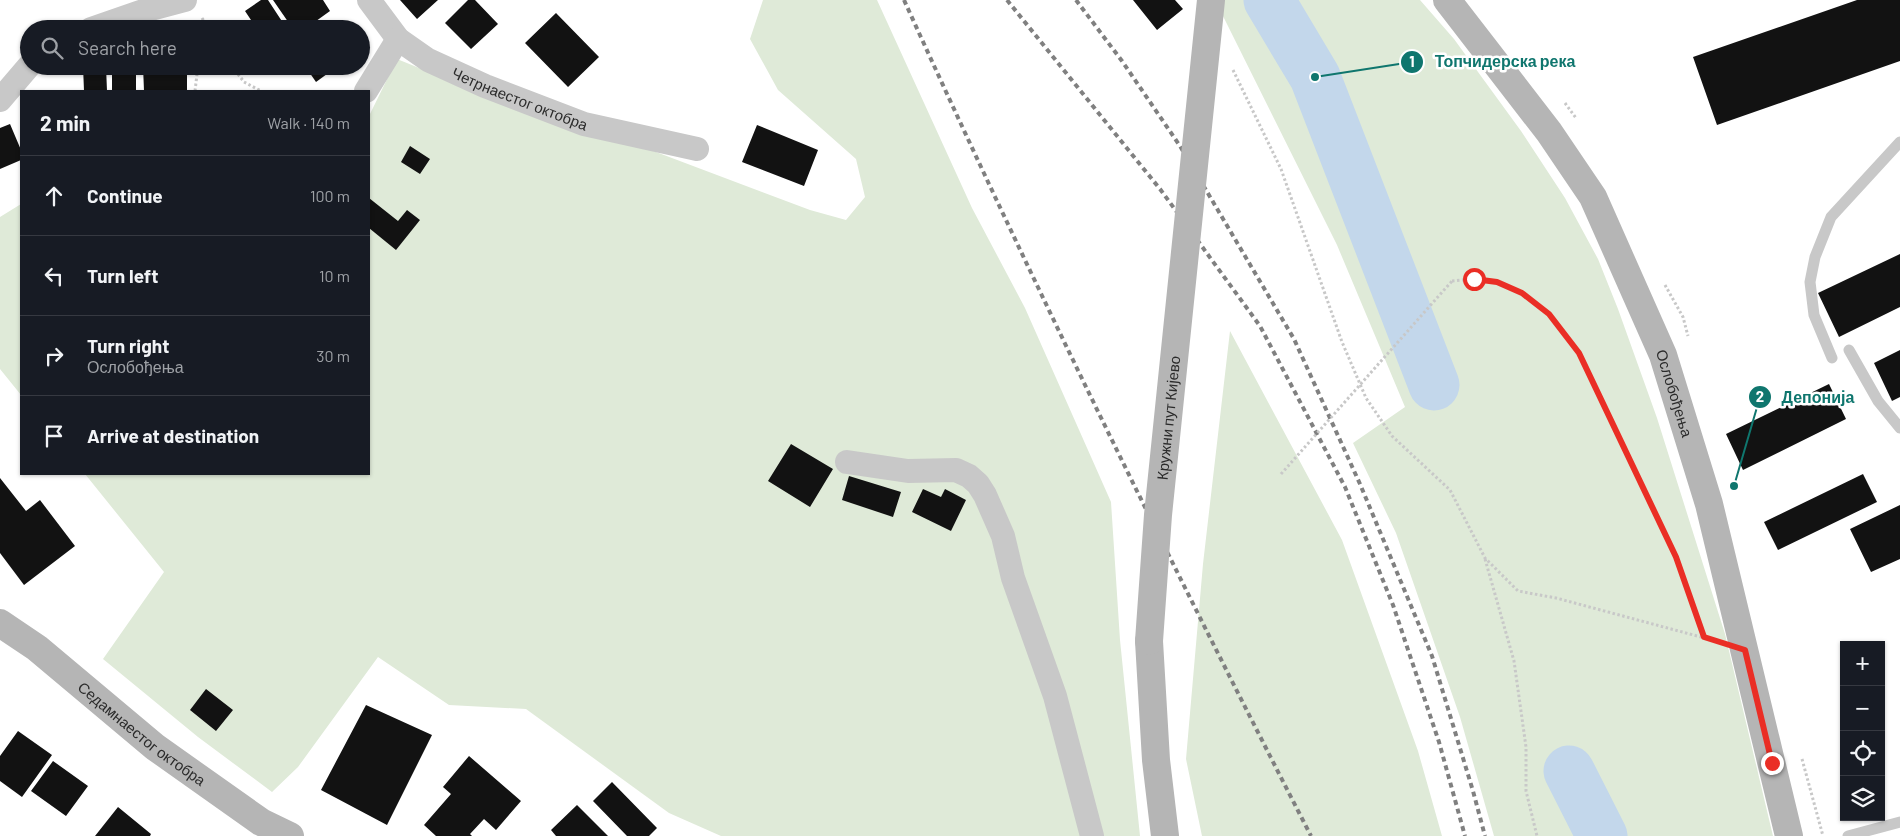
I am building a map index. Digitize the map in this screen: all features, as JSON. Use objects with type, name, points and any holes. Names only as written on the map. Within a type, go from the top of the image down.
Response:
[{"type":"main road","name":"Кружни пут Кијево","points":[[1165,836],[1156,760],[1149,641],[1158,515],[1210,0]]},
{"type":"main road","name":"Ослобођења","points":[[1447,0],[1549,132],[1593,197],[1664,356],[1709,504],[1789,836]]},
{"type":"main road","name":"Седамнаестог октобра","points":[[0,623],[37,648],[155,747],[254,817],[290,836]]},
{"type":"street","points":[[117,20],[185,0]]},
{"type":"street","name":"Четрнаестог октобра","points":[[368,0],[398,39],[428,60],[484,86],[584,124],[697,149]]},
{"type":"street","points":[[367,90],[398,39]]},
{"type":"street","points":[[0,100],[21,75]]},
{"type":"street","points":[[847,462],[908,471],[956,470],[969,476],[978,484],[985,495],[1003,536],[1013,578],[1055,696],[1092,836]]},
{"type":"lane","points":[[1832,358],[1814,316],[1810,282],[1815,257],[1831,217],[1900,142]]},
{"type":"lane","points":[[1849,350],[1878,401],[1900,428]]},
{"type":"lane","points":[[1848,836],[1900,822]]},
{"type":"path","points":[[1231,65],[1281,169],[1342,342],[1366,398],[1392,436],[1450,490],[1485,558],[1514,662],[1526,747],[1526,791],[1537,836]]},
{"type":"path","points":[[195,90],[197,75]]},
{"type":"path","points":[[239,75],[244,82],[259,90]]},
{"type":"path","points":[[1280,474],[1452,281],[1474,279],[1497,282],[1522,293],[1549,314],[1579,353],[1676,557],[1704,637]]},
{"type":"path","points":[[1485,558],[1518,591],[1556,598],[1704,637],[1745,650]]},
{"type":"green space","points":[[763,0],[877,0],[972,208],[1025,308],[1111,502],[1120,640],[1140,836],[721,836],[669,813],[526,709],[449,705],[378,657],[298,767],[272,792],[198,737],[103,659],[164,572],[86,475],[370,475],[370,114],[397,59],[493,98],[656,152],[810,210],[846,220],[865,197],[856,159],[778,90],[750,39]]},
{"type":"green space","points":[[1215,0],[1420,0],[1454,39],[1521,131],[1565,198],[1598,259],[1657,418],[1725,634],[1773,836],[1494,836],[1460,717],[1396,533],[1353,443],[1405,407],[1337,245]]},
{"type":"green space","points":[[20,205],[20,394],[0,369],[0,217]]},
{"type":"green space","points":[[1230,331],[1342,540],[1418,751],[1442,836],[1202,836],[1186,759],[1203,564]]},
{"type":"building","points":[[261,0],[268,0],[281,20],[251,20],[245,11]]},
{"type":"building","points":[[273,0],[323,0],[330,11],[318,20],[287,20]]},
{"type":"building","points":[[400,0],[438,0],[417,19]]},
{"type":"building","points":[[468,0],[475,0],[498,24],[471,49],[445,23]]},
{"type":"building","points":[[1133,0],[1175,0],[1183,9],[1157,30]]},
{"type":"building","points":[[1857,0],[1900,0],[1900,61],[1717,125],[1693,57]]},
{"type":"building","points":[[556,13],[599,57],[568,87],[525,43]]},
{"type":"building","points":[[83,75],[106,75],[107,90],[84,90]]},
{"type":"building","points":[[112,75],[136,75],[136,90],[112,90]]},
{"type":"building","points":[[143,75],[187,75],[187,90],[144,90]]},
{"type":"building","points":[[311,75],[326,75],[316,82]]},
{"type":"building","points":[[10,124],[20,148],[20,160],[0,169],[0,128]]},
{"type":"building","points":[[757,125],[818,150],[804,186],[742,162]]},
{"type":"building","points":[[410,146],[430,159],[420,174],[401,162]]},
{"type":"building","points":[[370,199],[398,221],[407,210],[420,220],[396,250],[370,229]]},
{"type":"building","points":[[1900,254],[1900,307],[1839,337],[1818,293]]},
{"type":"building","points":[[1900,350],[1900,397],[1892,401],[1874,363]]},
{"type":"building","points":[[1829,384],[1846,419],[1743,470],[1726,434]]},
{"type":"building","points":[[791,444],[833,469],[810,507],[768,481]]},
{"type":"building","points":[[1863,474],[1877,502],[1778,550],[1764,522]]},
{"type":"building","points":[[849,476],[901,492],[893,517],[842,500]]},
{"type":"building","points":[[0,478],[26,511],[40,500],[75,546],[24,585],[0,553]]},
{"type":"building","points":[[923,489],[941,497],[945,489],[966,500],[951,531],[912,512]]},
{"type":"building","points":[[1900,505],[1900,559],[1871,572],[1850,529]]},
{"type":"building","points":[[206,689],[233,710],[216,731],[190,710]]},
{"type":"building","points":[[366,705],[432,735],[387,825],[321,790]]},
{"type":"building","points":[[18,731],[52,755],[22,797],[0,781],[0,756]]},
{"type":"building","points":[[469,756],[521,801],[496,830],[484,819],[470,834],[472,836],[436,836],[424,825],[451,794],[443,787]]},
{"type":"building","points":[[53,761],[88,786],[66,816],[31,791]]},
{"type":"building","points":[[612,782],[657,828],[649,836],[627,836],[593,801]]},
{"type":"building","points":[[577,805],[608,836],[556,836],[551,830]]},
{"type":"building","points":[[118,807],[151,834],[150,836],[95,836]]},
{"type":"waterway","points":[[1269,0],[1315,77],[1434,385]]},
{"type":"waterway","points":[[1569,771],[1602,836]]},
{"type":"railway","points":[[904,0],[952,106],[1102,420],[1311,836]]},
{"type":"railway","points":[[1007,0],[1160,189],[1260,326],[1345,487],[1393,605],[1439,742],[1465,836]]},
{"type":"railway","points":[[1076,0],[1122,61],[1180,146],[1294,339],[1360,484],[1432,656],[1485,836]]},
{"type":"place","name":"Топчидерска река","points":[[1315,77]]},
{"type":"place","name":"Депонија","points":[[1734,486]]},
{"type":"route","points":[[1474,279],[1497,282],[1522,293],[1549,314],[1579,353],[1676,557],[1704,637],[1745,650],[1772,763]]}]
